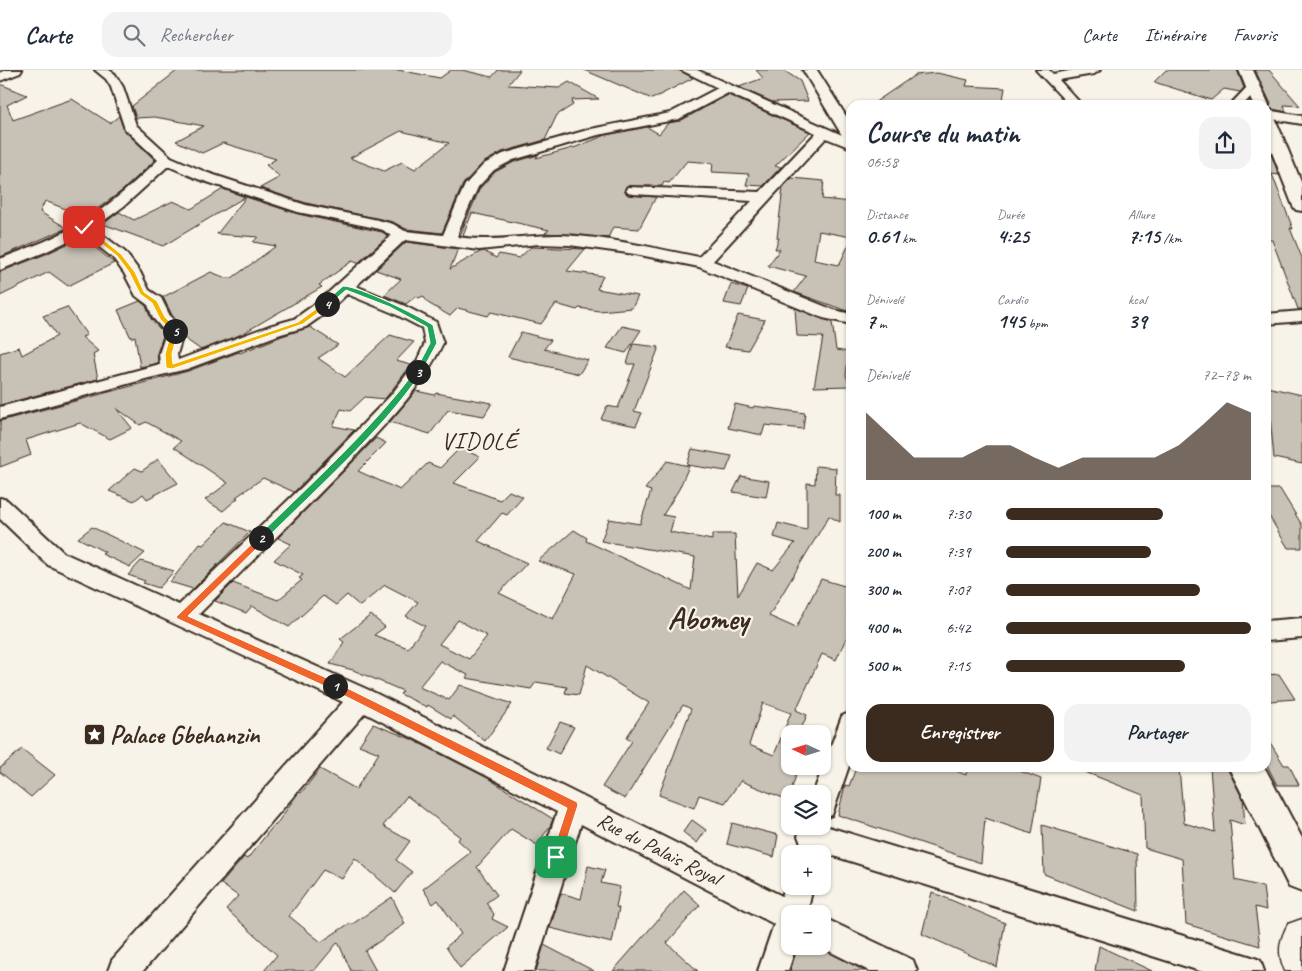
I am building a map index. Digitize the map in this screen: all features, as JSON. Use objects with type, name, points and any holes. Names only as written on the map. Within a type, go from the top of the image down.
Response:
[{"type":"main road","points":[[1302,938],[1298,945],[1302,964]]},
{"type":"street","points":[[0,78],[16,70]]},
{"type":"street","points":[[101,70],[111,77],[117,87],[130,126],[145,138],[166,160],[203,176],[303,209],[373,222],[388,227],[401,236],[451,240],[479,245],[539,239],[569,240],[626,248],[704,263],[830,314],[846,318]]},
{"type":"street","points":[[687,70],[846,142]]},
{"type":"street","points":[[810,70],[846,129]]},
{"type":"street","points":[[1046,74],[1094,70]]},
{"type":"street","points":[[1246,70],[1259,100]]},
{"type":"street","points":[[1046,74],[1071,100]]},
{"type":"street","points":[[451,240],[450,232],[472,185],[479,176],[508,157],[562,141],[674,116],[728,88]]},
{"type":"street","points":[[1241,100],[1253,88]]},
{"type":"street","points":[[1271,116],[1302,120]]},
{"type":"street","points":[[1271,128],[1302,206]]},
{"type":"street","points":[[704,263],[824,132]]},
{"type":"street","points":[[0,265],[49,245],[84,227],[120,203],[166,160]]},
{"type":"street","points":[[633,190],[764,197]]},
{"type":"street","points":[[84,227],[119,255],[132,272],[142,293],[155,302],[162,318],[175,332],[168,354],[170,368]]},
{"type":"street","points":[[0,413],[148,372],[170,368],[300,323],[345,288],[401,236]]},
{"type":"street","points":[[181,617],[351,449],[398,399],[425,362],[434,343],[430,326],[392,306],[345,288]]},
{"type":"street","points":[[1271,319],[1302,316]]},
{"type":"street","name":"Rue du Palais Royal","points":[[0,506],[56,559],[362,698],[781,910]]},
{"type":"street","points":[[1271,631],[1302,628]]},
{"type":"street","points":[[124,971],[362,698]]},
{"type":"street","points":[[829,785],[846,738]]},
{"type":"street","points":[[1248,772],[1302,874]]},
{"type":"street","points":[[519,971],[573,805]]},
{"type":"street","points":[[812,839],[1249,971]]},
{"type":"street","points":[[831,936],[902,971]]},
{"type":"street","points":[[773,971],[781,947]]},
{"type":"building","points":[[178,70],[398,70],[440,78],[451,70],[462,70],[492,77],[498,70],[520,70],[508,85],[559,88],[569,82],[599,99],[572,100],[573,105],[557,115],[545,140],[502,152],[483,163],[463,184],[442,233],[406,229],[393,222],[306,203],[260,188],[280,177],[266,165],[276,159],[223,143],[202,153],[176,141],[204,126],[155,117],[136,118],[132,106]],"holes":[[[401,131],[449,143],[415,169],[402,162],[384,171],[350,158]]]},
{"type":"building","points":[[584,70],[679,70],[693,78],[652,99]]},
{"type":"building","points":[[756,70],[783,70],[800,81],[808,101],[772,102],[739,87],[763,78]]},
{"type":"building","points":[[1166,70],[1237,70],[1244,88],[1240,92],[1224,89],[1211,100],[1154,82]]},
{"type":"building","points":[[1255,70],[1269,70],[1300,106],[1284,105],[1286,112],[1271,109],[1271,100],[1269,100]]},
{"type":"building","points":[[937,73],[968,80],[966,86],[1005,88],[1003,100],[878,100],[915,75]]},
{"type":"building","points":[[0,84],[27,95],[7,105],[13,120],[72,99],[110,123],[119,116],[124,130],[155,160],[122,191],[86,217],[45,201],[40,212],[67,228],[0,257]]},
{"type":"building","points":[[728,95],[810,132],[775,166],[781,167],[763,186],[746,185],[749,174],[712,172],[713,163],[687,161],[669,183],[664,182],[662,186],[626,186],[624,191],[628,195],[656,197],[639,229],[613,227],[608,238],[545,233],[549,230],[472,213],[463,236],[460,235],[480,188],[495,172],[514,162],[576,147],[606,135],[647,127],[659,134],[668,123],[680,121]]},
{"type":"building","points":[[1271,154],[1279,175],[1272,174],[1302,258],[1302,309],[1298,309],[1272,240]]},
{"type":"building","points":[[792,178],[824,181],[822,199],[846,201],[846,236],[819,231],[814,260],[839,265],[846,250],[846,311],[794,292],[806,276],[768,266],[780,249],[775,249],[779,238],[777,238],[783,187]]},
{"type":"building","points":[[223,189],[245,197],[163,246],[103,224],[119,212],[134,220],[173,201],[191,209]]},
{"type":"building","points":[[246,197],[298,214],[382,232],[388,236],[358,263],[352,261],[319,285],[322,287],[242,334],[201,350],[184,338],[185,331],[172,315],[163,297],[211,272],[226,278],[232,278],[276,246],[253,242],[258,237],[217,234]]},
{"type":"building","points":[[82,237],[114,263],[68,286],[49,272],[0,296],[0,272],[46,254]]},
{"type":"building","points":[[406,242],[458,249],[450,269],[484,251],[496,258],[499,254],[519,258],[531,247],[585,249],[567,271],[603,276],[597,289],[638,296],[632,308],[599,311],[579,308],[577,310],[556,304],[541,324],[491,312],[488,316],[458,308],[450,316],[428,303],[423,296],[419,298],[416,296],[406,304],[384,295],[401,279],[376,270]]},
{"type":"building","points":[[731,284],[748,289],[741,306],[724,303]]},
{"type":"building","points":[[140,301],[146,306],[151,319],[162,331],[163,336],[157,353],[158,363],[140,367],[135,336],[131,338],[118,310]]},
{"type":"building","points":[[67,307],[87,335],[82,337],[98,351],[93,354],[98,379],[0,405],[0,353],[19,347],[22,355],[57,336],[43,316]]},
{"type":"building","points":[[795,308],[832,322],[836,350],[846,352],[846,386],[814,387],[823,337],[797,336]]},
{"type":"building","points":[[738,315],[765,320],[748,350],[725,347]]},
{"type":"building","points":[[622,326],[641,330],[626,353],[607,348]]},
{"type":"building","points":[[310,327],[338,345],[318,358],[345,377],[390,335],[414,342],[396,361],[411,365],[385,399],[365,397],[350,411],[341,409],[333,426],[354,430],[294,492],[263,478],[236,497],[238,498],[223,511],[205,500],[228,483],[174,447],[181,441],[146,422],[140,425],[116,408],[132,428],[110,439],[80,423],[26,440],[31,455],[0,467],[0,421],[188,371]]},
{"type":"building","points":[[521,332],[551,340],[544,349],[588,360],[579,374],[508,357]]},
{"type":"building","points":[[633,344],[659,347],[634,411],[642,413],[636,426],[601,419],[607,406],[618,408],[635,364],[627,364]]},
{"type":"building","points":[[1271,388],[1302,395],[1302,464],[1274,458],[1271,428]]},
{"type":"building","points":[[416,391],[492,403],[484,416],[448,410],[430,434],[390,422]]},
{"type":"building","points":[[735,404],[753,408],[754,406],[805,413],[803,429],[765,425],[762,435],[728,428]]},
{"type":"building","points":[[376,438],[386,443],[358,471],[400,490],[428,463],[440,468],[460,448],[480,457],[454,483],[500,500],[509,491],[523,497],[507,515],[502,513],[478,541],[527,563],[499,593],[553,619],[576,574],[538,561],[574,530],[587,538],[586,541],[691,590],[695,557],[601,541],[609,519],[640,524],[651,491],[645,489],[667,461],[689,466],[679,489],[663,515],[674,517],[670,532],[712,540],[712,534],[735,534],[738,596],[757,563],[773,570],[795,543],[774,537],[778,523],[806,530],[807,483],[815,484],[816,466],[836,468],[835,495],[840,495],[840,522],[829,516],[769,616],[796,628],[821,579],[846,586],[846,639],[836,660],[822,654],[796,710],[807,715],[803,725],[786,725],[791,713],[763,703],[749,745],[774,755],[781,738],[781,775],[796,775],[793,785],[781,785],[781,797],[741,781],[742,779],[725,803],[699,795],[694,808],[659,795],[691,709],[683,705],[625,799],[602,787],[632,741],[626,738],[649,703],[587,665],[579,695],[565,693],[567,687],[536,682],[531,689],[466,678],[468,675],[440,661],[419,687],[449,700],[460,685],[512,704],[485,741],[453,716],[451,719],[428,705],[427,707],[400,694],[403,691],[353,670],[330,664],[344,642],[340,639],[371,615],[385,627],[374,635],[408,648],[425,626],[406,616],[418,602],[385,585],[360,606],[347,595],[336,605],[323,596],[289,627],[252,606],[246,613],[215,601],[233,583],[278,600],[302,580],[299,578],[303,575],[274,560],[291,544],[278,538]],"holes":[[[458,620],[487,636],[469,659],[439,644]]]},
{"type":"building","points":[[692,449],[732,456],[726,471],[687,465]]},
{"type":"building","points":[[158,459],[178,483],[147,499],[143,494],[134,501],[109,491],[135,468],[142,471]]},
{"type":"building","points":[[741,476],[769,481],[766,497],[733,492]]},
{"type":"building","points":[[1271,489],[1280,489],[1302,525],[1302,548],[1288,548],[1271,519]]},
{"type":"building","points":[[226,522],[250,532],[193,589],[170,582],[200,544],[203,545]]},
{"type":"building","points":[[92,527],[145,553],[130,567],[102,554],[105,552],[78,538]]},
{"type":"building","points":[[141,561],[174,571],[159,588],[143,583],[145,581],[128,575]]},
{"type":"building","points":[[1279,674],[1295,699],[1271,701],[1271,675]]},
{"type":"building","points":[[560,722],[574,727],[559,754],[546,748]]},
{"type":"building","points":[[373,724],[411,739],[486,777],[553,819],[537,845],[511,829],[477,867],[497,895],[486,903],[494,914],[492,919],[508,927],[460,968],[446,947],[461,934],[438,900],[433,904],[423,889],[471,852],[458,840],[460,837],[407,796],[383,826],[410,841],[396,860],[412,872],[395,893],[355,858],[342,879],[323,870],[289,916],[321,942],[350,923],[351,925],[392,897],[405,924],[365,951],[376,971],[351,971],[338,942],[314,971],[264,971],[277,955],[226,909],[238,896],[221,884],[244,857],[247,859],[275,826],[299,792],[301,793],[320,769],[356,789],[379,753],[359,745]]},
{"type":"building","points":[[1271,744],[1284,765],[1289,765],[1299,785],[1277,785],[1270,772]]},
{"type":"building","points":[[22,749],[55,775],[31,797],[0,772],[0,768]]},
{"type":"building","points":[[854,772],[959,772],[966,775],[966,772],[1023,772],[1041,779],[1032,834],[985,818],[981,863],[838,815],[845,785],[849,786]]},
{"type":"building","points":[[1085,772],[1179,772],[1184,823],[1215,832],[1210,772],[1229,772],[1243,799],[1245,825],[1230,820],[1235,880],[1263,887],[1266,910],[1255,907],[1260,946],[1186,924],[1182,859],[1145,848],[1143,795]]},
{"type":"building","points":[[692,820],[706,830],[697,843],[683,832]]},
{"type":"building","points":[[732,823],[778,835],[774,857],[727,844]]},
{"type":"building","points":[[1042,825],[1137,854],[1138,911],[1044,874]]},
{"type":"building","points":[[588,866],[605,870],[601,883],[620,887],[616,907],[619,908],[612,943],[550,928],[561,893],[581,899]]},
{"type":"building","points":[[684,890],[700,905],[667,943],[698,971],[613,971]]},
{"type":"building","points":[[932,892],[1005,923],[997,967],[922,934]]},
{"type":"building","points":[[544,945],[594,971],[536,971]]},
{"type":"building","points":[[1099,946],[1152,971],[1095,971]]},
{"type":"building","points":[[831,953],[865,971],[790,971],[795,955],[831,955]]},
{"type":"place","name":"Palace Gbehanzin","points":[[94,734]]},
{"type":"district","name":"VIDOLÉ","points":[[480,441]]},
{"type":"district","name":"Abomey","points":[[708,618]]},
{"type":"route","points":[[84,227],[119,255],[132,272],[142,293],[155,302],[162,318],[175,332],[168,354],[170,368],[275,330],[300,323],[345,288],[392,306],[430,326],[434,343],[425,362],[398,399],[311,490],[181,617],[362,698],[573,805],[556,857]]}]
